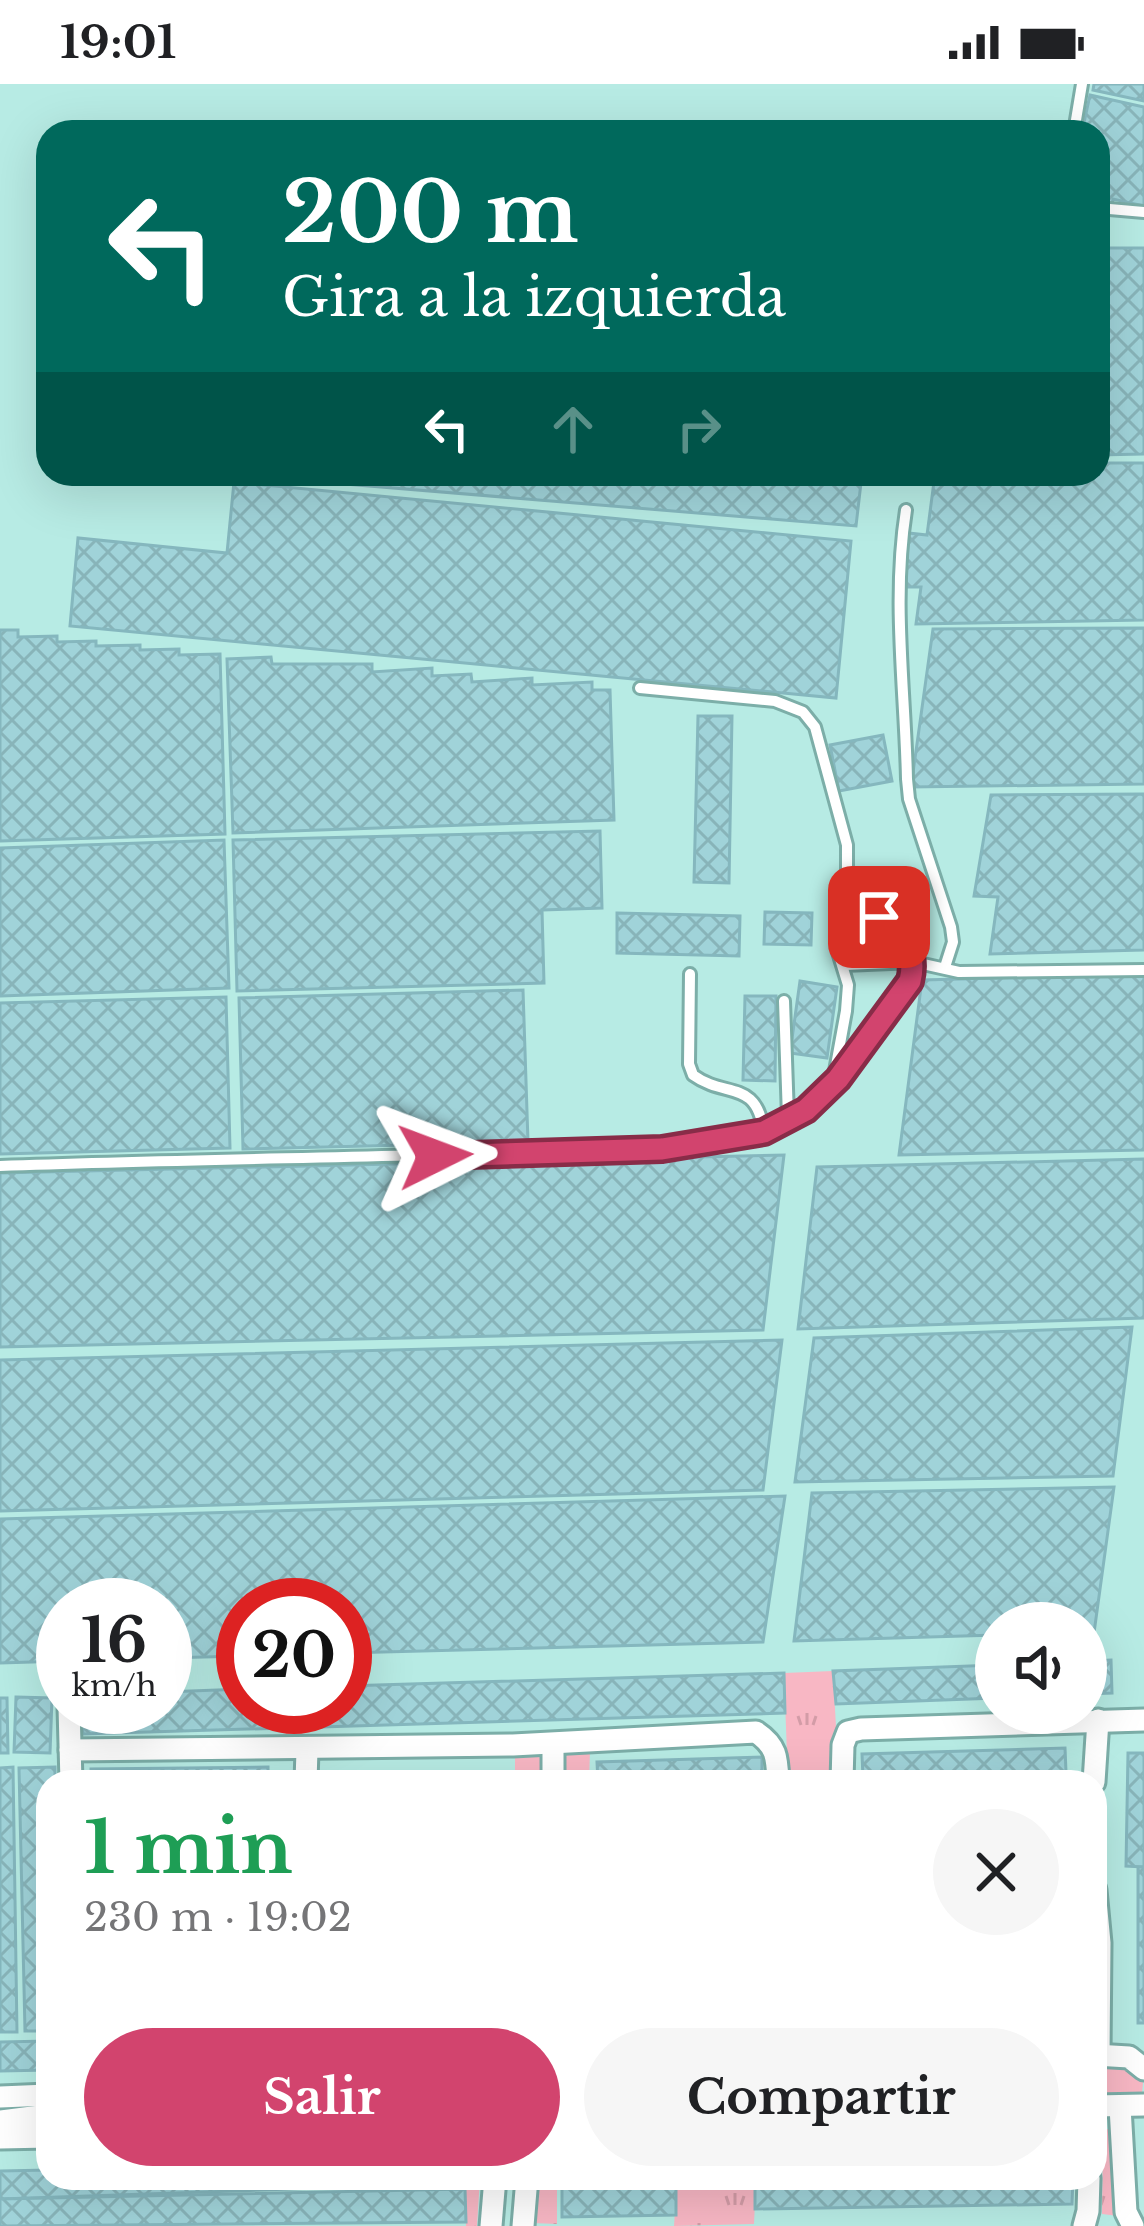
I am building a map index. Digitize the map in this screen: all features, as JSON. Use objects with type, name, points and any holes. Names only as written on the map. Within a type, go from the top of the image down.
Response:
[{"type":"street","points":[[1107,1720],[1144,1720]]},
{"type":"street","points":[[842,1770],[848,1732],[975,1725]]},
{"type":"street","points":[[70,1750],[553,1744],[581,1738],[756,1732],[777,1754],[778,1770]]},
{"type":"street","points":[[70,1734],[71,1770]]},
{"type":"street","points":[[1095,1770],[1097,1734]]},
{"type":"street","points":[[553,1744],[553,1770]]},
{"type":"street","points":[[306,1770],[307,1750]]},
{"type":"street","points":[[1107,2055],[1130,2057],[1142,2065]]},
{"type":"street","points":[[0,2097],[36,2096]]},
{"type":"street","points":[[1132,2226],[1126,2212],[1136,2103]]},
{"type":"street","points":[[0,2120],[36,2116]]},
{"type":"street","points":[[0,2138],[36,2137]]},
{"type":"street","points":[[491,2226],[494,2190]]},
{"type":"street","points":[[523,2226],[526,2190]]},
{"type":"street","points":[[1084,2226],[1088,2190]]},
{"type":"lane","points":[[1076,120],[1082,84]]},
{"type":"lane","points":[[1110,209],[1144,212]]},
{"type":"lane","points":[[906,510],[899,557],[899,611],[908,778],[913,811],[951,927],[953,941],[945,967]]},
{"type":"lane","points":[[640,688],[775,701],[803,712],[815,727],[847,844],[847,910],[838,939],[846,1011],[833,1084]]},
{"type":"lane","points":[[0,1166],[621,1151],[764,1132],[806,1110],[833,1084],[910,981],[914,962],[893,925],[860,909],[847,910]]},
{"type":"lane","points":[[844,965],[914,962],[958,972],[1144,970]]},
{"type":"lane","points":[[690,974],[689,1064],[693,1075],[749,1097],[761,1109],[764,1132]]},
{"type":"lane","points":[[784,1001],[788,1118]]},
{"type":"green space","points":[[833,1671],[833,1770],[788,1770],[784,1673]]},
{"type":"green space","points":[[569,1751],[590,1751],[589,1770],[564,1770]]},
{"type":"green space","points":[[530,1753],[540,1758],[546,1770],[515,1770],[515,1755]]},
{"type":"green space","points":[[1107,2060],[1144,2072],[1142,2093],[1136,2099],[1107,2102]]},
{"type":"green space","points":[[1107,2129],[1112,2129],[1118,2216],[1102,2214]]},
{"type":"green space","points":[[464,2190],[479,2190],[477,2226],[466,2226]]},
{"type":"green space","points":[[533,2190],[557,2190],[557,2224],[532,2223]]},
{"type":"green space","points":[[676,2190],[756,2190],[754,2224],[674,2226]]},
{"type":"building","points":[[1094,84],[1144,84],[1144,101],[1093,90]]},
{"type":"building","points":[[1090,95],[1144,107],[1144,206],[1113,199],[1110,205],[1110,120],[1085,120]]},
{"type":"building","points":[[1110,248],[1144,248],[1144,454],[1110,455]]},
{"type":"building","points":[[1110,463],[1144,463],[1144,620],[916,624],[921,587],[902,587],[908,533],[927,535],[933,486],[1110,486]]},
{"type":"building","points":[[234,486],[276,486],[851,541],[836,698],[70,626],[78,538],[227,553]]},
{"type":"building","points":[[368,486],[861,486],[856,526]]},
{"type":"building","points":[[1144,628],[1144,784],[911,787],[933,629]]},
{"type":"building","points":[[0,630],[18,630],[18,637],[57,636],[57,642],[179,649],[179,655],[220,654],[225,834],[0,841]]},
{"type":"building","points":[[271,657],[272,664],[372,664],[372,672],[432,668],[432,676],[471,674],[472,682],[532,678],[532,685],[592,682],[592,690],[610,690],[614,820],[233,833],[227,659]]},
{"type":"building","points":[[698,716],[732,716],[729,883],[694,882]]},
{"type":"building","points":[[883,735],[892,781],[839,791],[830,745]]},
{"type":"building","points":[[1144,794],[1144,950],[990,954],[998,897],[974,896],[991,795]]},
{"type":"building","points":[[600,831],[602,908],[542,910],[544,983],[237,991],[233,840]]},
{"type":"building","points":[[224,840],[229,988],[0,996],[0,848]]},
{"type":"building","points":[[765,912],[812,913],[811,945],[764,944]]},
{"type":"building","points":[[617,913],[740,916],[739,956],[617,953]]},
{"type":"building","points":[[1144,974],[1144,1150],[899,1155],[922,980]]},
{"type":"building","points":[[800,981],[837,987],[827,1058],[790,1053]]},
{"type":"building","points":[[523,990],[528,1142],[243,1149],[239,998]]},
{"type":"building","points":[[745,996],[776,996],[775,1081],[743,1080]]},
{"type":"building","points":[[226,997],[230,1148],[0,1154],[0,1003]]},
{"type":"building","points":[[784,1155],[763,1330],[0,1347],[0,1173]]},
{"type":"building","points":[[1144,1159],[1144,1318],[798,1329],[817,1167]]},
{"type":"building","points":[[1132,1327],[1113,1476],[795,1482],[814,1338]]},
{"type":"building","points":[[782,1340],[763,1490],[0,1511],[0,1360]]},
{"type":"building","points":[[1114,1487],[1098,1602],[975,1602],[975,1636],[794,1641],[812,1493]]},
{"type":"building","points":[[785,1496],[763,1642],[372,1652],[372,1578],[216,1578],[216,1657],[192,1657],[192,1578],[36,1578],[36,1662],[0,1663],[0,1519]]},
{"type":"building","points":[[1107,1660],[1111,1660],[1112,1693],[1107,1693]]},
{"type":"building","points":[[975,1666],[975,1699],[836,1704],[833,1671]]},
{"type":"building","points":[[784,1673],[785,1713],[372,1725],[372,1685]]},
{"type":"building","points":[[216,1690],[216,1730],[192,1731],[192,1691]]},
{"type":"building","points":[[16,1697],[36,1698],[36,1734],[51,1734],[50,1753],[14,1752]]},
{"type":"building","points":[[0,1698],[7,1698],[8,1753],[0,1753]]},
{"type":"building","points":[[1065,1748],[1066,1770],[863,1770],[862,1754]]},
{"type":"building","points":[[1128,1753],[1144,1753],[1144,1867],[1126,1866]]},
{"type":"building","points":[[762,1757],[762,1770],[597,1770],[597,1762]]},
{"type":"building","points":[[13,1767],[17,2032],[0,2032],[0,1768]]},
{"type":"building","points":[[55,1767],[36,1770],[36,2031],[25,2031],[19,1768]]},
{"type":"building","points":[[268,1767],[268,1770],[91,1769]]},
{"type":"building","points":[[1138,1867],[1144,1867],[1144,2023],[1138,2023]]},
{"type":"building","points":[[36,2041],[36,2070],[0,2071],[0,2042]]},
{"type":"building","points":[[36,2170],[36,2190],[264,2190],[0,2199],[0,2171]]},
{"type":"building","points":[[465,2190],[466,2222],[0,2226],[0,2199]]},
{"type":"building","points":[[562,2190],[676,2190],[676,2215],[562,2217]]},
{"type":"building","points":[[755,2190],[1073,2190],[1072,2204],[755,2209]]},
{"type":"route","points":[[435,1156],[662,1149],[764,1132],[806,1110],[838,1079],[910,981],[914,962],[903,936],[879,917]]}]
